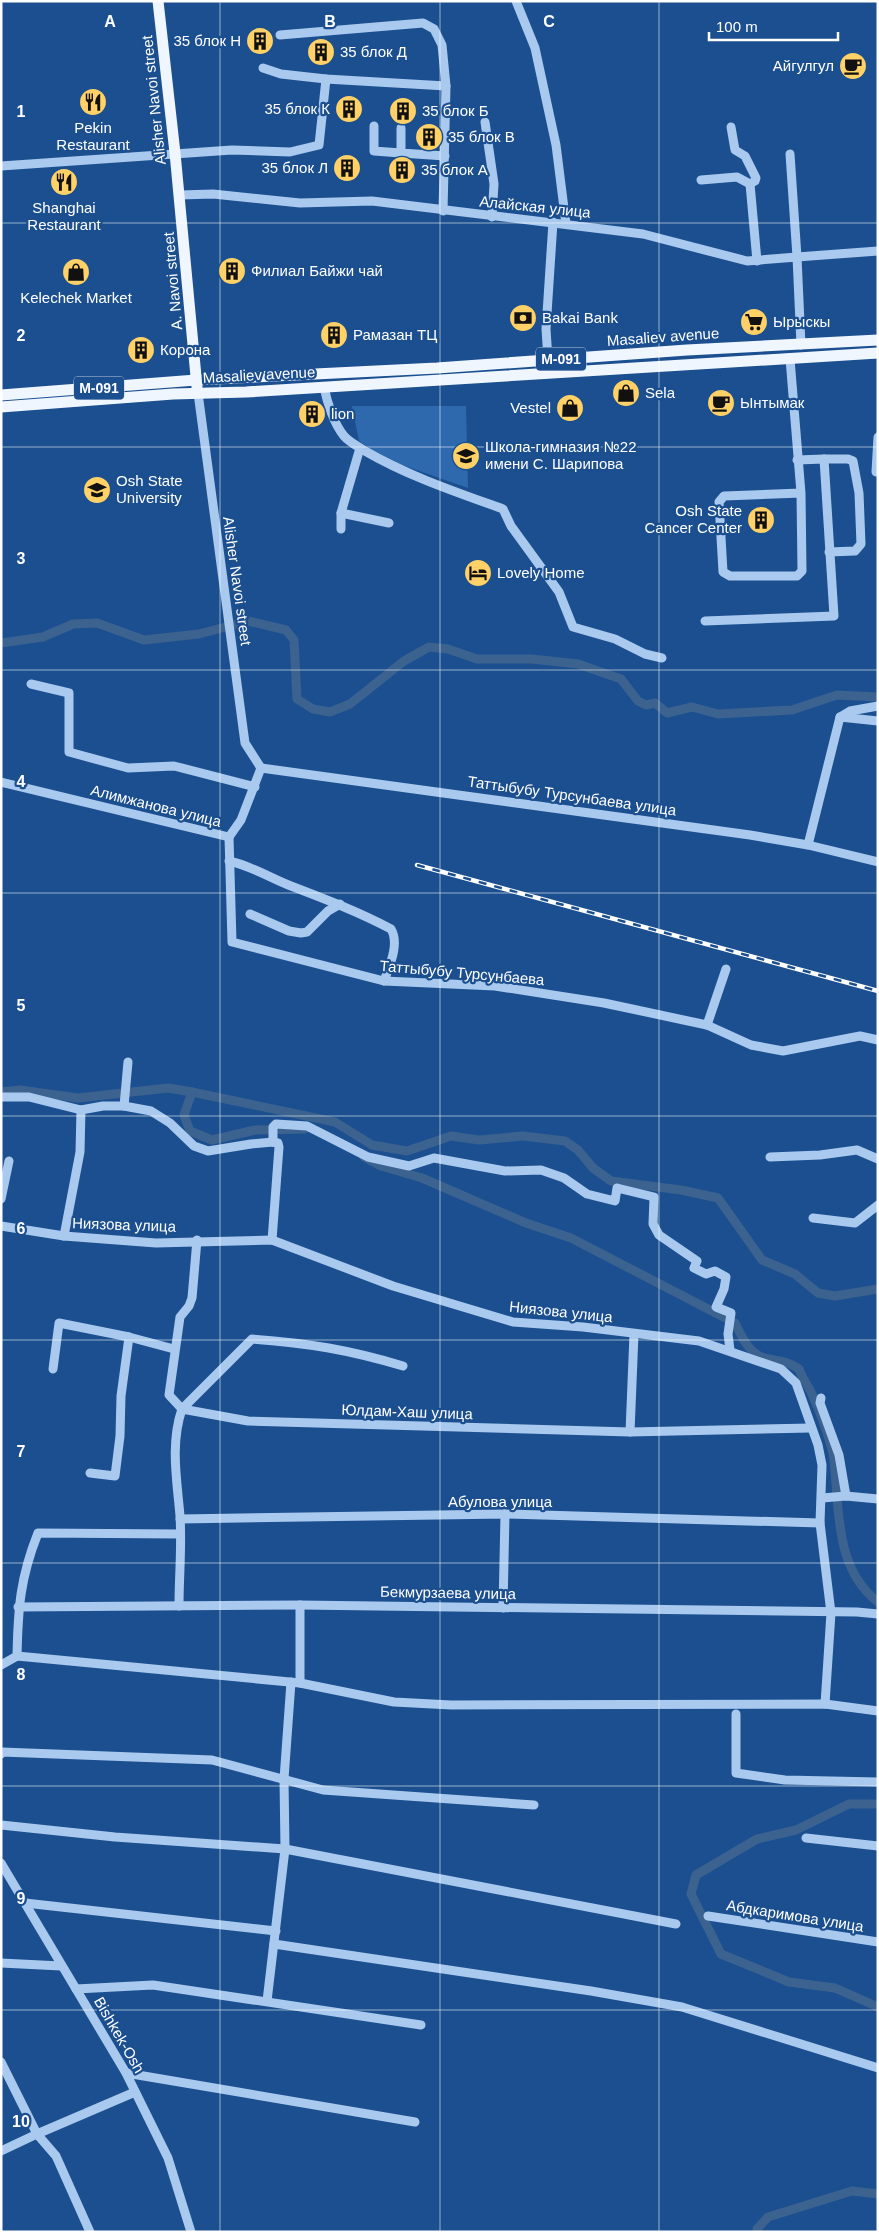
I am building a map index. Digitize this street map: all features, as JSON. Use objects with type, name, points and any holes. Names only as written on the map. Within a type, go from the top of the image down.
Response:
[{"type":"main road","name":"Alisher Navoi street","points":[[158,2],[180,195]]},
{"type":"main road","name":"A. Navoi street","points":[[180,195],[198,393]]},
{"type":"main road","name":"Masaliev avenue","points":[[1,395],[196,380],[437,368],[687,350],[878,340]]},
{"type":"main road","name":"Masaliev avenue","points":[[1,407],[198,393],[878,353]]},
{"type":"street","points":[[516,1],[535,48],[556,145],[566,224]]},
{"type":"street","points":[[280,35],[423,23],[434,29],[442,44],[446,86],[443,211]]},
{"type":"street","points":[[263,68],[281,74],[326,79],[446,86]]},
{"type":"street","points":[[1,166],[232,150],[290,152],[319,145],[326,79]]},
{"type":"street","points":[[485,122],[494,184],[492,217]]},
{"type":"street","points":[[374,126],[374,151],[445,156]]},
{"type":"street","points":[[732,127],[735,150],[745,156],[756,178],[750,184]]},
{"type":"street","points":[[401,128],[401,153]]},
{"type":"street","points":[[790,154],[798,257],[801,345]]},
{"type":"street","points":[[701,180],[737,177],[750,184]]},
{"type":"street","points":[[750,184],[757,261]]},
{"type":"street","name":"Алайская улица","points":[[180,195],[213,194],[300,203],[372,201],[492,217],[553,222],[643,234],[747,261],[878,251]]},
{"type":"street","points":[[548,360],[546,329],[553,222]]},
{"type":"street","points":[[790,359],[801,493],[802,571],[797,576],[730,576],[723,572],[719,502],[724,496],[801,493]]},
{"type":"street","points":[[324,386],[326,398],[344,437],[387,464],[502,510],[511,526],[559,592],[573,627],[615,639],[645,654],[662,658]]},
{"type":"street","name":"Alisher Navoi street","points":[[198,393],[245,743],[261,768]]},
{"type":"street","points":[[876,472],[878,438]]},
{"type":"street","points":[[341,529],[341,513],[360,448]]},
{"type":"street","points":[[705,621],[834,616],[824,459]]},
{"type":"street","points":[[797,460],[848,459],[853,461],[860,493],[861,544],[855,550],[829,552]]},
{"type":"street","points":[[341,513],[389,523]]},
{"type":"street","points":[[31,684],[69,693],[69,752],[128,768],[174,766],[255,786]]},
{"type":"street","points":[[808,845],[840,717],[850,711],[878,706]]},
{"type":"street","points":[[840,717],[878,721]]},
{"type":"street","name":"Алимжанова улица","points":[[1,782],[229,837],[241,820],[261,768]]},
{"type":"street","name":"Таттыбубу Турсунбаева улица","points":[[261,768],[750,835],[808,845],[878,862]]},
{"type":"street","name":"Таттыбубу Турсунбаева","points":[[229,837],[232,942],[384,981],[495,986],[604,1003],[707,1025],[751,1045],[783,1051],[860,1036],[878,1040]]},
{"type":"street","points":[[230,861],[261,871],[289,885],[340,904],[391,929],[395,935],[392,958],[384,981]]},
{"type":"street","points":[[250,914],[289,931],[301,933],[307,932],[328,911],[340,904]]},
{"type":"street","points":[[707,1025],[726,969]]},
{"type":"street","points":[[124,1103],[128,1062]]},
{"type":"street","points":[[1,1097],[29,1097],[81,1110],[124,1103],[161,1116],[194,1146],[202,1150],[214,1151],[251,1144],[273,1134]]},
{"type":"street","points":[[64,1236],[80,1152],[81,1110]]},
{"type":"street","points":[[272,1240],[279,1146],[273,1134],[276,1124],[307,1126],[368,1157],[409,1166],[434,1158],[505,1171],[541,1170],[564,1178],[587,1194],[615,1201],[617,1188],[654,1197],[653,1224],[659,1235],[697,1261],[694,1268],[706,1274],[715,1271],[726,1277],[724,1289],[716,1307],[731,1313],[728,1334],[730,1350]]},
{"type":"street","points":[[770,1157],[820,1155],[857,1150],[878,1159]]},
{"type":"street","points":[[1,1199],[9,1161]]},
{"type":"street","points":[[813,1218],[855,1223],[878,1205]]},
{"type":"street","name":"Ниязова улица","points":[[1,1226],[64,1236],[156,1242],[272,1240],[393,1286],[513,1322],[583,1327],[699,1341],[730,1350],[781,1369],[796,1383],[818,1445],[822,1464],[826,1498],[820,1523],[831,1612],[825,1704]]},
{"type":"street","points":[[182,1409],[169,1395],[180,1317],[189,1306],[192,1298],[197,1240]]},
{"type":"street","points":[[53,1369],[59,1323],[129,1337],[174,1349]]},
{"type":"street","points":[[630,1432],[634,1334]]},
{"type":"street","points":[[90,1473],[115,1476],[120,1436],[121,1396],[129,1337]]},
{"type":"street","points":[[179,1606],[180,1518],[175,1444],[177,1423],[182,1409],[252,1339],[300,1343],[357,1352],[403,1366]]},
{"type":"street","points":[[821,1398],[820,1404],[839,1455],[843,1496]]},
{"type":"street","name":"Юлдам-Хаш улица","points":[[182,1409],[248,1421],[630,1432],[811,1428]]},
{"type":"street","points":[[826,1498],[843,1496],[878,1499]]},
{"type":"street","points":[[503,1608],[505,1514]]},
{"type":"street","name":"Абулова улица","points":[[180,1518],[505,1514],[820,1523]]},
{"type":"street","points":[[17,1656],[18,1607],[26,1563],[38,1533],[179,1534]]},
{"type":"street","points":[[267,2001],[285,1849],[284,1779],[295,1683],[300,1606]]},
{"type":"street","name":"Бекмурзаева улица","points":[[18,1607],[300,1606],[878,1614]]},
{"type":"street","points":[[1,1665],[17,1656],[295,1683],[394,1702],[451,1705],[825,1704],[878,1712]]},
{"type":"street","points":[[736,1714],[736,1773],[785,1780],[878,1782]]},
{"type":"street","points":[[1,1754],[2,1752],[212,1760],[323,1790],[534,1805]]},
{"type":"street","points":[[1,1826],[115,1837],[285,1849],[676,1924]]},
{"type":"street","points":[[806,1838],[878,1846]]},
{"type":"street","name":"Bishkek-Osh","points":[[1,1863],[126,2073],[168,2158],[191,2232]]},
{"type":"street","points":[[25,1903],[276,1931]]},
{"type":"street","name":"Абдкаримова улица","points":[[708,1916],[878,1942]]},
{"type":"street","points":[[274,1944],[682,2006],[878,2068]]},
{"type":"street","points":[[1,1963],[61,1966]]},
{"type":"street","points":[[76,1989],[152,1985],[421,2025]]},
{"type":"street","points":[[1,2062],[37,2134],[56,2156],[90,2232]]},
{"type":"street","points":[[126,2073],[415,2122]]},
{"type":"street","points":[[1,2151],[135,2092]]},
{"type":"shaded area","points":[[352,406],[466,406],[468,488],[385,459],[359,441]]},
{"type":"waterway","points":[[1,643],[43,637],[73,624],[97,623],[144,640],[199,634],[248,621],[286,630],[294,640],[297,699],[313,709],[330,712],[350,704],[404,661],[429,647],[448,649],[477,659],[532,659],[578,664],[621,679],[638,701],[646,705],[655,703],[667,713],[692,707],[718,714],[792,710],[837,695],[878,697]]},
{"type":"waterway","points":[[1,1092],[20,1090],[78,1098],[168,1088],[335,1122],[372,1145],[407,1151],[451,1136],[479,1140],[523,1136],[565,1141],[578,1150],[593,1168],[611,1181],[681,1190],[718,1198],[762,1260],[795,1274],[818,1293],[835,1296],[878,1289]]},
{"type":"waterway","points":[[192,1092],[184,1115],[190,1131],[212,1140],[255,1130],[305,1129]]},
{"type":"waterway","points":[[364,1157],[381,1166],[422,1178],[526,1223],[571,1238],[735,1323],[750,1349],[759,1356],[787,1363],[799,1369],[818,1407],[833,1453],[841,1532],[849,1563],[856,1578],[878,1602]]},
{"type":"waterway","points":[[878,1804],[849,1804],[796,1830],[757,1839],[696,1875],[691,1894],[721,1954],[789,1982],[835,1988],[878,2007]]},
{"type":"waterway","points":[[757,2232],[757,2229],[768,2217],[852,2191],[878,2194]]},
{"type":"railway","points":[[417,865],[878,991]]},
{"type":"place","name":"35 блок Н","points":[[260,41]]},
{"type":"place","name":"35 блок Д","points":[[321,52]]},
{"type":"place","name":"Айгулгул","points":[[853,66]]},
{"type":"place","name":"Pekin Restaurant","points":[[93,102]]},
{"type":"place","name":"35 блок К","points":[[349,109]]},
{"type":"place","name":"35 блок Б","points":[[403,111]]},
{"type":"place","name":"35 блок В","points":[[429,137]]},
{"type":"place","name":"35 блок Л","points":[[347,168]]},
{"type":"place","name":"35 блок А","points":[[402,170]]},
{"type":"place","name":"Shanghai Restaurant","points":[[64,182]]},
{"type":"place","name":"Филиал Байжи чай","points":[[232,271]]},
{"type":"place","name":"Kelechek Market","points":[[76,272]]},
{"type":"place","name":"Bakai Bank","points":[[523,318]]},
{"type":"place","name":"Ырыскы","points":[[754,322]]},
{"type":"place","name":"Рамазан ТЦ","points":[[334,335]]},
{"type":"place","name":"Корона","points":[[141,350]]},
{"type":"place","name":"Sela","points":[[626,393]]},
{"type":"place","name":"Ынтымак","points":[[721,403]]},
{"type":"place","name":"Vestel","points":[[570,408]]},
{"type":"place","name":"lion","points":[[312,414]]},
{"type":"place","name":"Школа-гимназия №22 имени С. Шарипова","points":[[466,456]]},
{"type":"place","name":"Osh State University","points":[[97,490]]},
{"type":"place","name":"Osh State Cancer Center","points":[[761,520]]},
{"type":"place","name":"Lovely Home","points":[[478,573]]}]
